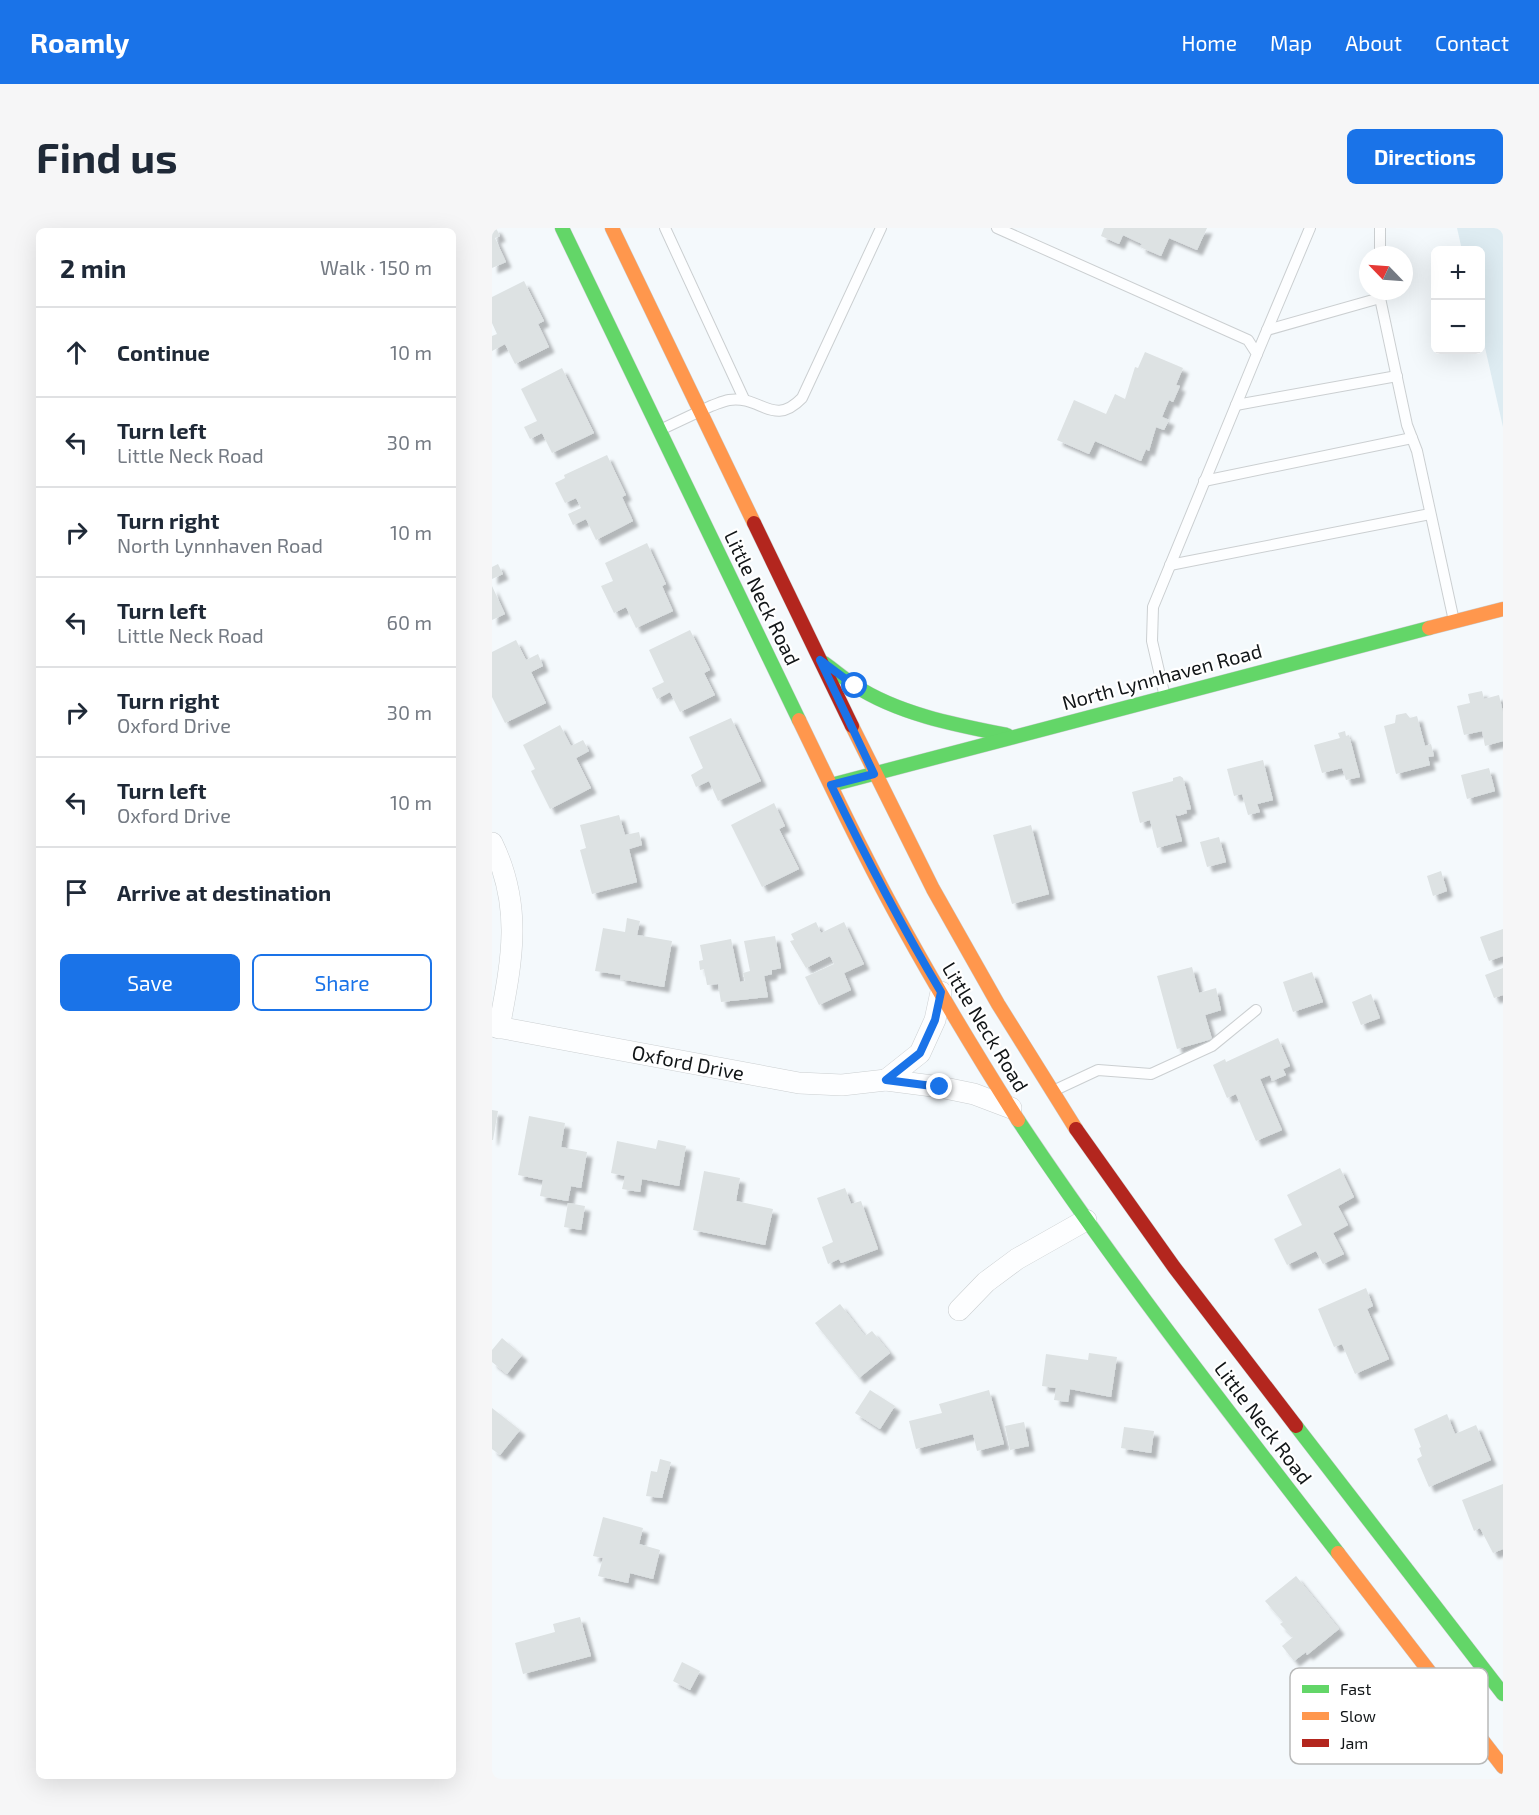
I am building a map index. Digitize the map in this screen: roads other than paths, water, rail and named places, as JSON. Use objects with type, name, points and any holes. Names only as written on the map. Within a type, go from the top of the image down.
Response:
[{"type":"street","name":"Little Neck Road","points":[[562,228],[863,852],[941,992],[1011,1108],[1120,1269],[1426,1668]]},
{"type":"street","name":"Little Neck Road","points":[[612,228],[874,774],[933,889],[998,1004],[1082,1138],[1174,1267],[1483,1668]]},
{"type":"street","name":"North Lynnhaven Road","points":[[831,785],[1503,609]]},
{"type":"street","points":[[820,660],[855,686],[894,705],[941,722],[1015,736]]},
{"type":"street","points":[[492,843],[502,865],[510,896],[513,921],[509,974],[496,1027]]},
{"type":"street","points":[[886,1080],[920,1053],[935,1020],[941,992]]},
{"type":"street","name":"Oxford Drive","points":[[496,1027],[799,1083],[842,1085],[886,1080],[940,1087],[974,1094],[1011,1108]]},
{"type":"street","points":[[959,1310],[986,1282],[1017,1259],[1086,1220]]},
{"type":"street","name":"Little Neck Road","points":[[1488,1675],[1503,1694]]},
{"type":"street","name":"Little Neck Road","points":[[1488,1748],[1503,1767]]},
{"type":"lane","points":[[665,228],[744,399]]},
{"type":"lane","points":[[660,430],[727,400],[744,399],[771,411],[794,407],[802,398],[881,228]]},
{"type":"lane","points":[[998,228],[1248,340],[1257,354]]},
{"type":"lane","points":[[1164,697],[1152,641],[1153,607],[1310,228]]},
{"type":"lane","points":[[1380,228],[1380,246]]},
{"type":"lane","points":[[1267,330],[1364,300]]},
{"type":"lane","points":[[1381,300],[1407,425],[1417,451],[1454,621]]},
{"type":"lane","points":[[1236,405],[1397,376]]},
{"type":"lane","points":[[1204,481],[1412,438]]},
{"type":"lane","points":[[1170,565],[1430,514]]},
{"type":"lane","points":[[1053,1091],[1098,1070],[1151,1074],[1212,1046],[1256,1010]]}]
